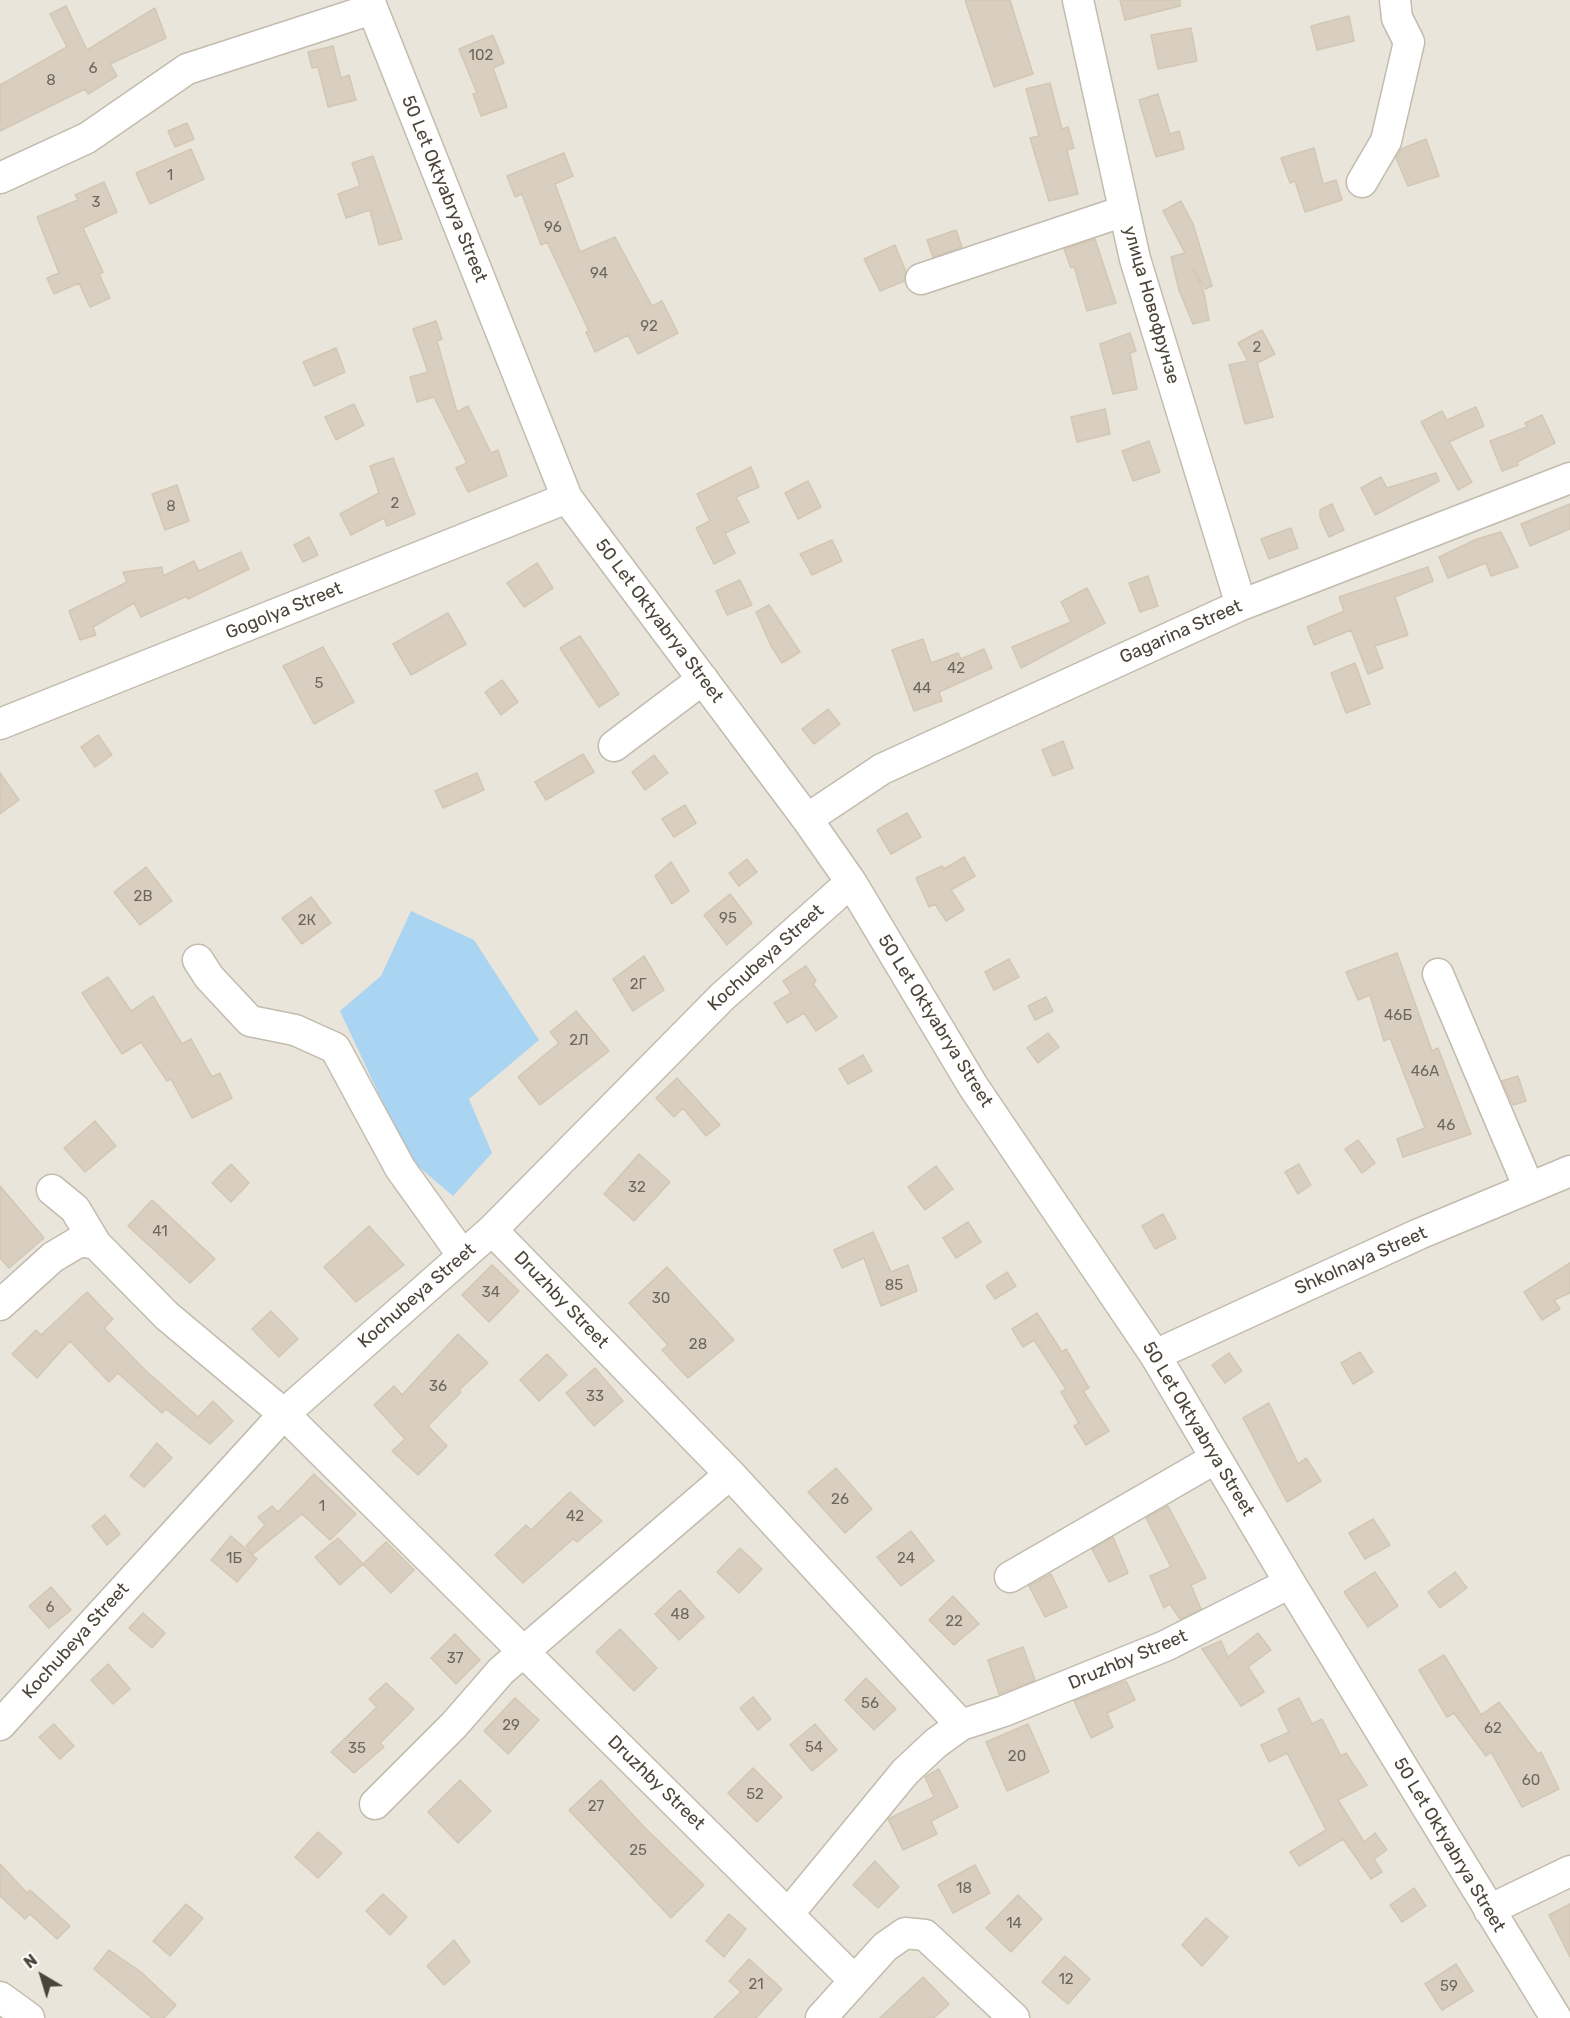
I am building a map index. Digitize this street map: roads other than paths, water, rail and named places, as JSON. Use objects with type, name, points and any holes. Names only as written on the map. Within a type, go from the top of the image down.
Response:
[{"type":"street","name":"улица Новофрунзе","points":[[1078,0],[1135,259],[1241,605]]},
{"type":"street","points":[[1362,182],[1386,141],[1409,42],[1397,18],[1395,0]]},
{"type":"street","points":[[0,178],[87,138],[187,69],[371,4]]},
{"type":"street","name":"50 Let Oktyabrya Street","points":[[371,4],[567,498],[807,819],[851,882],[974,1086],[1155,1355],[1290,1583],[1556,2018]]},
{"type":"street","points":[[921,279],[1124,211]]},
{"type":"street","name":"Gagarina Street","points":[[807,819],[882,769],[1241,605],[1570,478]]},
{"type":"street","name":"Gogolya Street","points":[[0,724],[567,498]]},
{"type":"street","points":[[614,746],[703,679]]},
{"type":"street","name":"Kochubeya Street","points":[[0,1725],[284,1414],[492,1230],[722,997],[851,882]]},
{"type":"street","points":[[198,960],[209,977],[250,1021],[295,1030],[335,1048],[400,1168],[463,1256]]},
{"type":"street","points":[[1438,974],[1529,1188]]},
{"type":"street","name":"Shkolnaya Street","points":[[1155,1355],[1419,1234],[1570,1171]]},
{"type":"street","name":"Druzhby Street","points":[[52,1190],[75,1209],[96,1244],[167,1316],[284,1414],[854,1980]]},
{"type":"street","name":"Druzhby Street","points":[[492,1230],[730,1474],[961,1725]]},
{"type":"street","points":[[0,1305],[62,1252],[80,1241],[96,1244]]},
{"type":"street","points":[[1011,1577],[1216,1458]]},
{"type":"street","points":[[375,1804],[454,1725],[501,1671],[730,1474]]},
{"type":"street","name":"Druzhby Street","points":[[789,1913],[905,1772],[936,1743],[961,1725],[1004,1711],[1165,1646],[1290,1583]]},
{"type":"street","points":[[1489,1910],[1570,1871]]},
{"type":"street","points":[[821,2018],[885,1947],[905,1933],[925,1935],[1014,2018]]},
{"type":"street","points":[[0,1997],[29,2018]]},
{"type":"water","points":[[411,911],[474,940],[539,1040],[469,1099],[492,1153],[453,1196],[399,1150],[384,1105],[340,1011],[381,976]]}]
